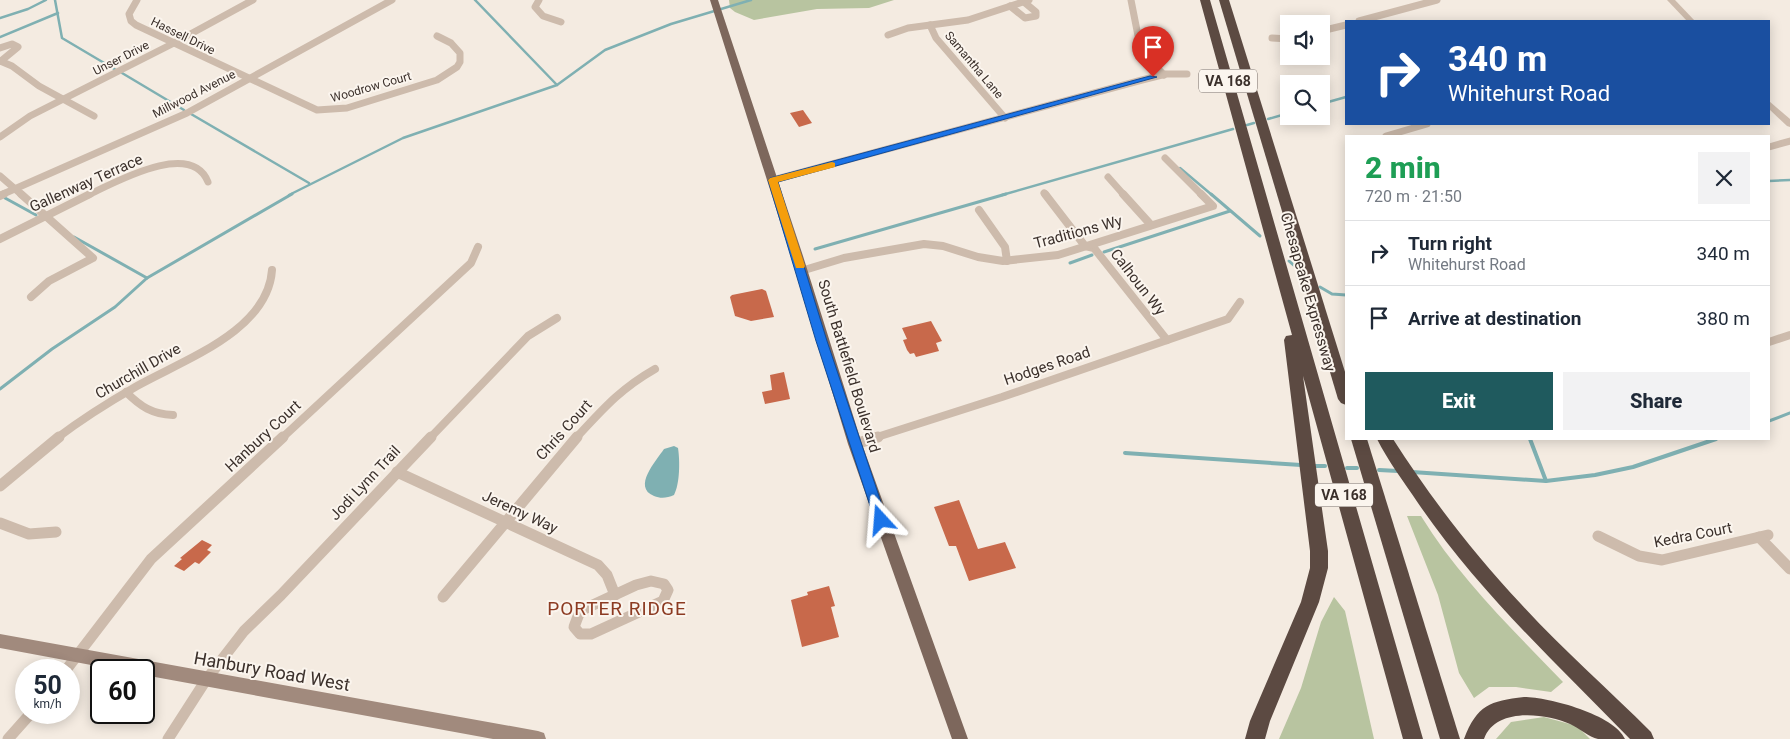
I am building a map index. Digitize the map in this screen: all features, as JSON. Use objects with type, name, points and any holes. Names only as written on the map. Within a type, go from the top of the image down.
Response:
[{"type":"highway","name":"Chesapeake Expressway","points":[[1205,0],[1413,739]]},
{"type":"highway","name":"Chesapeake Expressway","points":[[1224,0],[1345,396]]},
{"type":"highway","points":[[1255,739],[1260,721],[1310,602],[1319,568],[1319,551],[1293,346],[1283,304],[1278,259]]},
{"type":"highway","points":[[1313,290],[1338,340],[1345,364]]},
{"type":"highway","name":"VA 168","points":[[1358,440],[1450,739]]},
{"type":"highway","points":[[1385,440],[1424,500],[1489,582],[1552,649],[1644,739]]},
{"type":"highway","points":[[1474,739],[1480,723],[1498,711],[1526,705],[1556,709],[1590,722],[1615,739]]},
{"type":"main road","name":"South Battlefield Boulevard","points":[[714,1],[773,180],[854,444],[960,739]]},
{"type":"main road","name":"Hanbury Road West","points":[[0,641],[502,736],[538,739]]},
{"type":"street","name":"Hassell Drive","points":[[138,0],[129,13],[131,21],[249,79]]},
{"type":"street","name":"Unser Drive","points":[[0,137],[21,121],[174,43],[253,0]]},
{"type":"street","name":"Millwood Avenue","points":[[0,196],[187,112],[392,0]]},
{"type":"street","points":[[539,0],[535,7],[540,14],[561,22]]},
{"type":"street","points":[[1131,0],[1142,51],[1164,75]]},
{"type":"street","points":[[1363,20],[1437,0]]},
{"type":"street","points":[[1671,0],[1690,20]]},
{"type":"street","points":[[888,35],[900,29],[968,20],[1010,6],[1026,1],[1036,12],[1036,16],[1024,18],[1010,6]]},
{"type":"street","name":"Samantha Lane","points":[[930,25],[936,38],[1005,118]]},
{"type":"street","points":[[1330,29],[1345,25]]},
{"type":"street","name":"Woodrow Court","points":[[249,79],[317,110],[347,108],[433,82],[452,72],[460,62],[460,53],[451,43],[437,36]]},
{"type":"street","points":[[1272,38],[1280,38]]},
{"type":"street","points":[[0,48],[12,44],[18,47],[1,61],[12,66],[39,86],[94,116]]},
{"type":"street","points":[[773,180],[1164,75],[1187,74]]},
{"type":"street","points":[[1770,105],[1790,124]]},
{"type":"street","points":[[1389,135],[1424,125]]},
{"type":"street","points":[[1770,148],[1790,141]]},
{"type":"street","name":"Traditions Wy","points":[[801,270],[844,258],[924,244],[943,246],[978,257],[1007,261],[1058,255],[1212,206],[1165,158]]},
{"type":"street","name":"Gallenway Terrace","points":[[0,239],[43,216],[142,171],[162,165],[178,164],[193,166],[205,173],[208,182]]},
{"type":"street","points":[[0,176],[43,216],[93,258],[49,281],[31,297]]},
{"type":"street","points":[[1108,177],[1151,225]]},
{"type":"street","name":"Calhoun Wy","points":[[1044,193],[1085,246],[1094,248],[1167,340]]},
{"type":"street","points":[[979,210],[1005,247],[1007,261]]},
{"type":"street","name":"Hanbury Court","points":[[75,659],[151,559],[471,263],[478,247]]},
{"type":"street","name":"Churchill Drive","points":[[0,486],[47,446],[86,417],[126,392],[231,334],[259,308],[272,282],[272,270]]},
{"type":"street","name":"Hodges Road","points":[[854,444],[1002,397],[1228,319],[1240,302]]},
{"type":"street","name":"Jodi Lynn Trail","points":[[206,680],[244,631],[281,595],[396,472],[528,336],[557,318]]},
{"type":"street","points":[[1770,342],[1790,335]]},
{"type":"street","name":"Chris Court","points":[[442,597],[507,522],[561,454],[611,400],[630,383],[655,369]]},
{"type":"street","points":[[126,392],[148,412],[159,415],[173,415]]},
{"type":"street","name":"Jeremy Way","points":[[396,472],[598,564],[607,575],[615,595]]},
{"type":"street","points":[[0,523],[29,534],[56,532]]},
{"type":"street","name":"Kedra Court","points":[[1598,536],[1639,556],[1662,560],[1763,536],[1790,569]]},
{"type":"street","points":[[652,580],[660,580],[668,590],[663,601],[592,634],[580,634],[574,627],[580,611],[615,595],[652,580]]},
{"type":"street","points":[[168,739],[206,680]]},
{"type":"street","points":[[8,739],[21,724]]},
{"type":"green space","points":[[729,0],[894,0],[869,8],[817,9],[754,20],[730,8]]},
{"type":"green space","points":[[1407,516],[1421,516],[1469,582],[1563,682],[1551,692],[1516,687],[1489,687],[1474,698],[1459,673],[1438,595]]},
{"type":"green space","points":[[1334,597],[1345,611],[1374,739],[1279,739],[1301,688],[1321,622]]},
{"type":"green space","points":[[1544,717],[1577,726],[1590,739],[1496,739],[1511,722]]},
{"type":"water","points":[[674,446],[678,448],[679,459],[678,479],[674,495],[662,498],[654,496],[645,487],[645,480],[664,449]]},
{"type":"building","points":[[803,110],[812,123],[799,127],[790,113]]},
{"type":"building","points":[[762,289],[766,291],[774,317],[751,321],[735,316],[730,297],[732,295]]},
{"type":"building","points":[[931,321],[942,341],[936,343],[939,351],[916,357],[914,353],[910,354],[903,340],[907,339],[902,328]]},
{"type":"building","points":[[784,372],[790,399],[765,404],[762,392],[772,390],[770,375]]},
{"type":"building","points":[[959,500],[978,549],[1005,542],[1016,568],[969,581],[956,546],[949,546],[934,507]]},
{"type":"building","points":[[202,540],[212,545],[207,550],[211,552],[199,564],[195,562],[184,571],[174,566],[182,559],[180,558]]},
{"type":"building","points":[[829,586],[835,606],[831,607],[839,637],[802,647],[791,600],[808,595],[807,592]]},
{"type":"waterway","points":[[0,18],[28,9],[46,0]]},
{"type":"waterway","points":[[55,0],[57,13]]},
{"type":"waterway","points":[[475,0],[557,85]]},
{"type":"waterway","points":[[557,85],[605,50],[671,24],[751,0]]},
{"type":"waterway","points":[[0,37],[57,13]]},
{"type":"waterway","points":[[57,13],[62,38],[116,70]]},
{"type":"waterway","points":[[122,73],[184,110]]},
{"type":"waterway","points":[[289,195],[403,138],[557,85]]},
{"type":"waterway","points":[[1330,101],[1345,97]]},
{"type":"waterway","points":[[191,114],[309,183]]},
{"type":"waterway","points":[[1268,119],[1280,116]]},
{"type":"waterway","points":[[1247,125],[1254,123]]},
{"type":"waterway","points":[[1002,195],[1233,129]]},
{"type":"waterway","points":[[1180,168],[1212,195]]},
{"type":"waterway","points":[[1770,181],[1790,180]]},
{"type":"waterway","points":[[147,278],[292,194]]},
{"type":"waterway","points":[[815,249],[1006,194]]},
{"type":"waterway","points":[[1211,194],[1260,236]]},
{"type":"waterway","points":[[5,198],[36,215]]},
{"type":"waterway","points":[[1104,252],[1230,211]]},
{"type":"waterway","points":[[74,237],[147,278]]},
{"type":"waterway","points":[[1070,263],[1092,255]]},
{"type":"waterway","points":[[1289,261],[1298,269]]},
{"type":"waterway","points":[[0,389],[52,349],[115,307],[147,278]]},
{"type":"waterway","points":[[1320,287],[1332,294],[1345,295]]},
{"type":"waterway","points":[[1770,421],[1790,413]]},
{"type":"waterway","points":[[1530,440],[1546,481]]},
{"type":"waterway","points":[[1546,481],[1595,475],[1633,467],[1713,440]]},
{"type":"waterway","points":[[1125,453],[1301,465]]},
{"type":"waterway","points":[[1315,466],[1325,466]]},
{"type":"waterway","points":[[1347,468],[1357,468]]},
{"type":"waterway","points":[[1379,470],[1398,471]]},
{"type":"waterway","points":[[1412,472],[1546,481]]},
{"type":"slow traffic","points":[[800,266],[773,180],[832,165]]},
{"type":"district","name":"PORTER RIDGE","points":[[617,608]]},
{"type":"route","points":[[881,520],[854,444],[773,180],[1153,77]]}]
